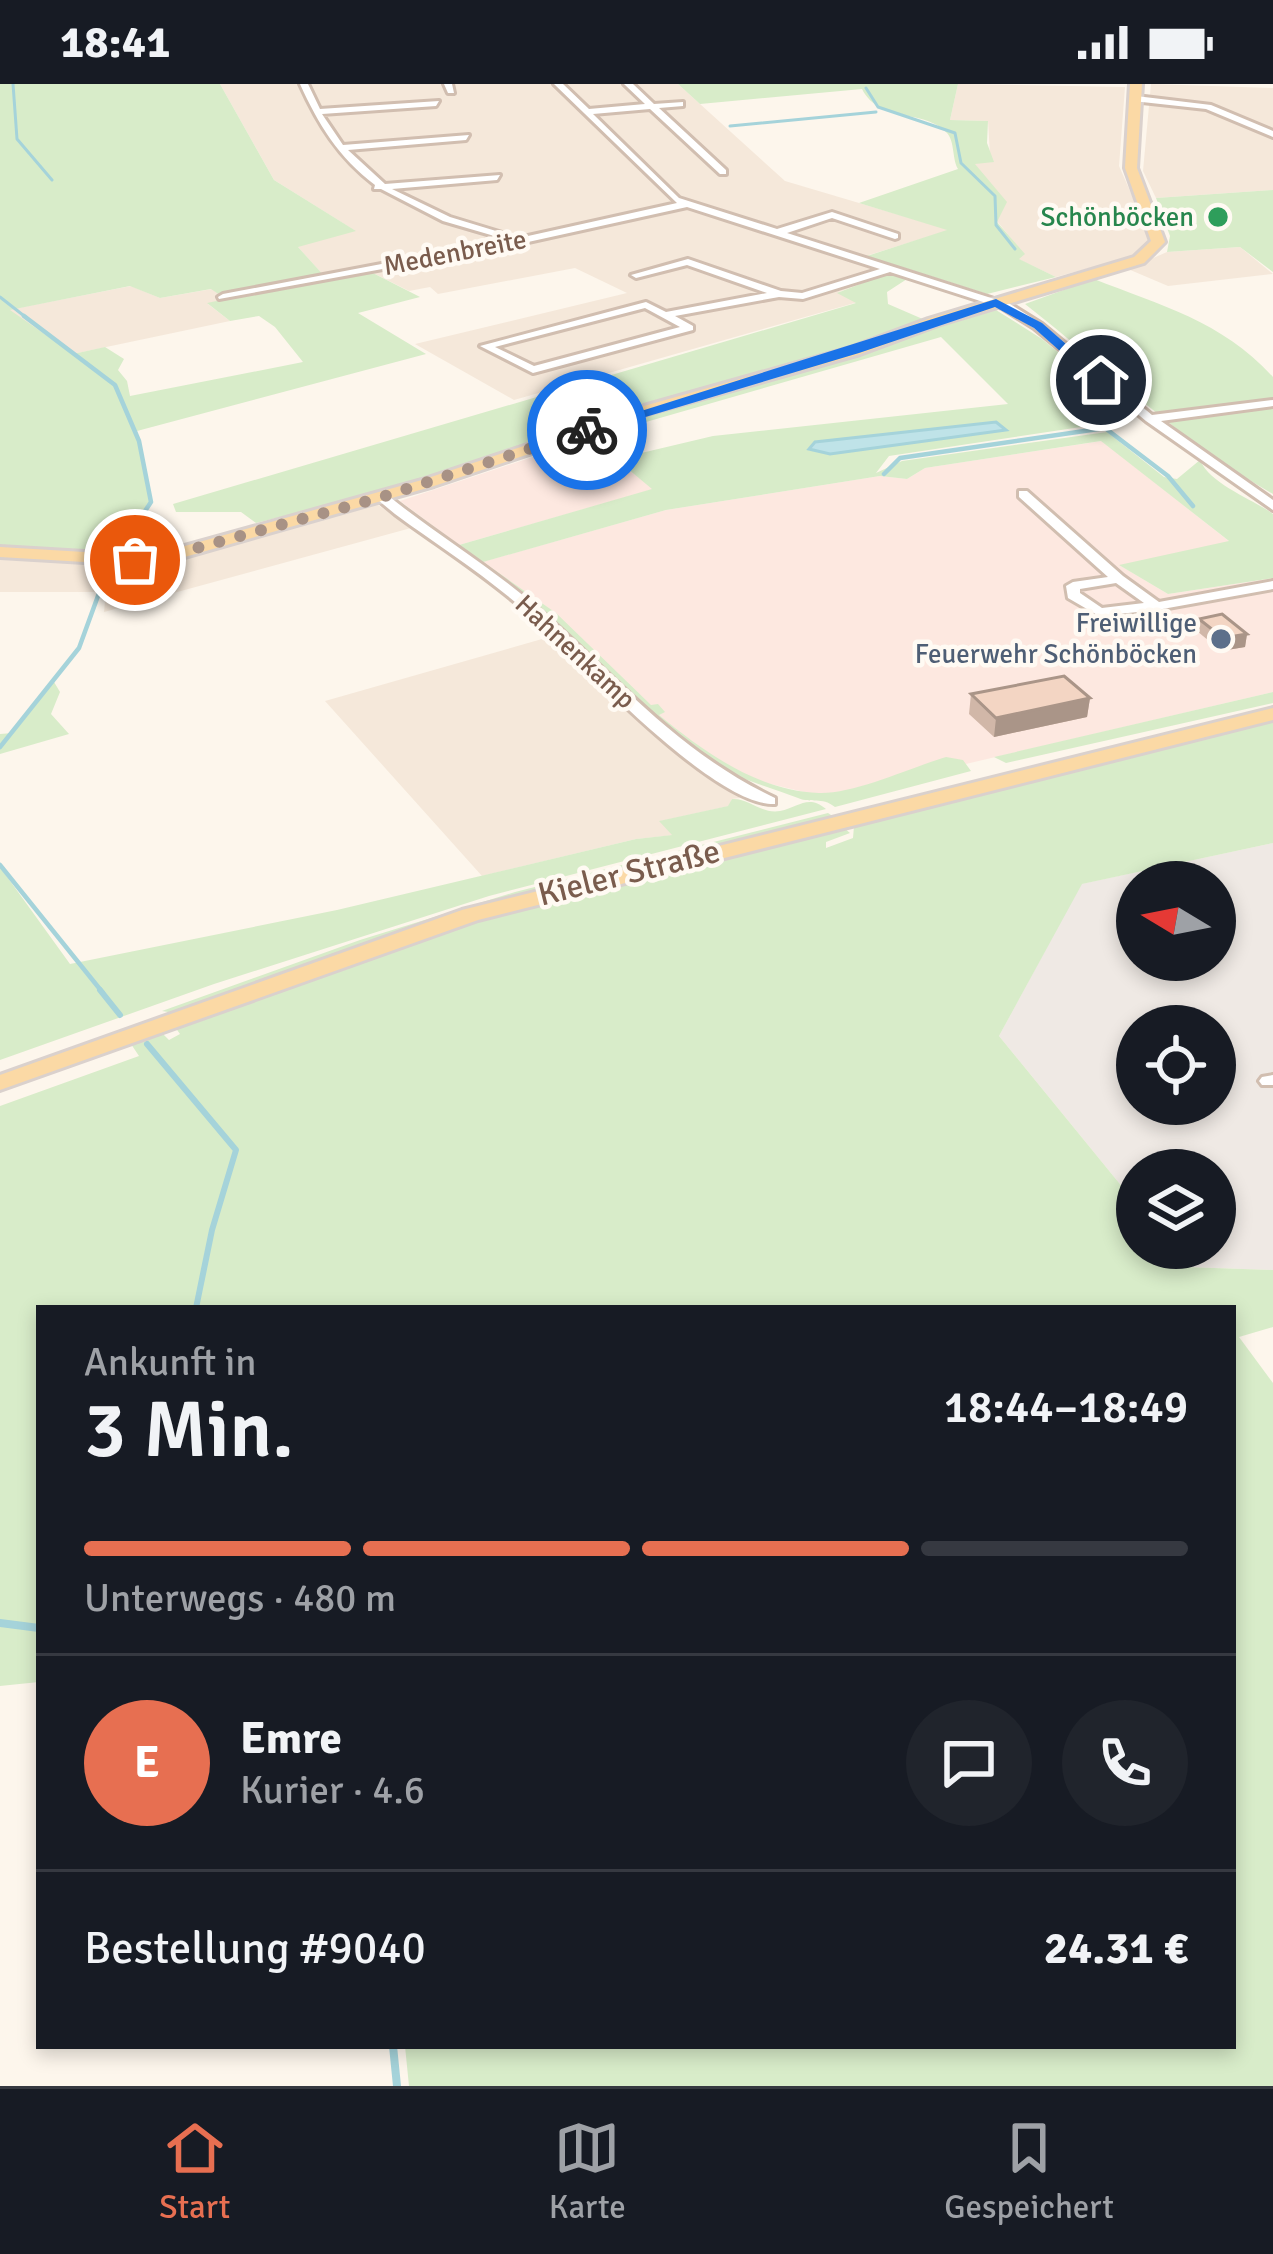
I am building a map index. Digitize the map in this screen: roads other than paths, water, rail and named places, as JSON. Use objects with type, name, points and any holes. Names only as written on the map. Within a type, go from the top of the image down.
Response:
[{"type":"main road","points":[[0,552],[154,559],[382,497],[1139,260],[1154,250],[1158,234],[1131,168],[1136,92]]},
{"type":"main road","name":"Kieler Straße","points":[[0,1083],[470,915],[1273,714]]},
{"type":"street","points":[[304,84],[343,148],[377,187],[427,212],[520,241]]},
{"type":"street","points":[[558,84],[665,192],[687,204],[996,303],[1038,326],[1150,419],[1269,500]]},
{"type":"street","points":[[628,84],[723,172]]},
{"type":"street","points":[[1136,92],[1208,107],[1273,134]]},
{"type":"street","points":[[319,112],[436,103]]},
{"type":"street","points":[[586,112],[680,104]]},
{"type":"street","points":[[343,148],[466,137]]},
{"type":"street","points":[[377,187],[497,177]]},
{"type":"street","name":"Medenbreite","points":[[223,297],[687,204]]},
{"type":"street","points":[[778,232],[832,215],[895,236]]},
{"type":"street","points":[[863,237],[880,231]]},
{"type":"street","points":[[828,249],[846,243]]},
{"type":"street","points":[[636,275],[688,262],[780,294]]},
{"type":"street","points":[[670,314],[689,328],[542,369],[525,369],[485,346],[646,305],[670,314],[780,294],[818,295],[890,269]]},
{"type":"street","points":[[1150,419],[1273,403]]},
{"type":"street","points":[[1023,494],[1118,579],[1157,606]]},
{"type":"street","name":"Hahnenkamp","points":[[382,497],[520,600],[686,752],[743,790],[770,801]]},
{"type":"street","points":[[1118,579],[1073,586],[1073,595],[1100,612],[1273,585]]},
{"type":"water","points":[[996,422],[1006,430],[830,454],[809,449],[815,442]]},
{"type":"waterway","points":[[13,84],[17,139],[52,180]]},
{"type":"waterway","points":[[866,88],[878,107],[955,133],[961,163],[995,196],[996,225],[1015,249]]},
{"type":"waterway","points":[[730,126],[876,112]]},
{"type":"waterway","points":[[0,297],[28,319]]},
{"type":"waterway","points":[[24,316],[115,385],[139,441],[151,502],[116,555]]},
{"type":"waterway","points":[[884,474],[900,458],[1105,428],[1168,476],[1193,506]]},
{"type":"waterway","points":[[0,747],[79,648],[110,563]]},
{"type":"waterway","points":[[0,865],[103,993]]},
{"type":"waterway","points":[[100,990],[120,1015]]},
{"type":"waterway","points":[[147,1044],[236,1150],[197,1305]]},
{"type":"waterway","points":[[0,1623],[36,1628]]},
{"type":"waterway","points":[[393,2049],[397,2086]]},
{"type":"place","name":"Schönböcken","points":[[1218,217]]},
{"type":"place","name":"Freiwillige Feuerwehr Schönböcken","points":[[1221,639]]}]
